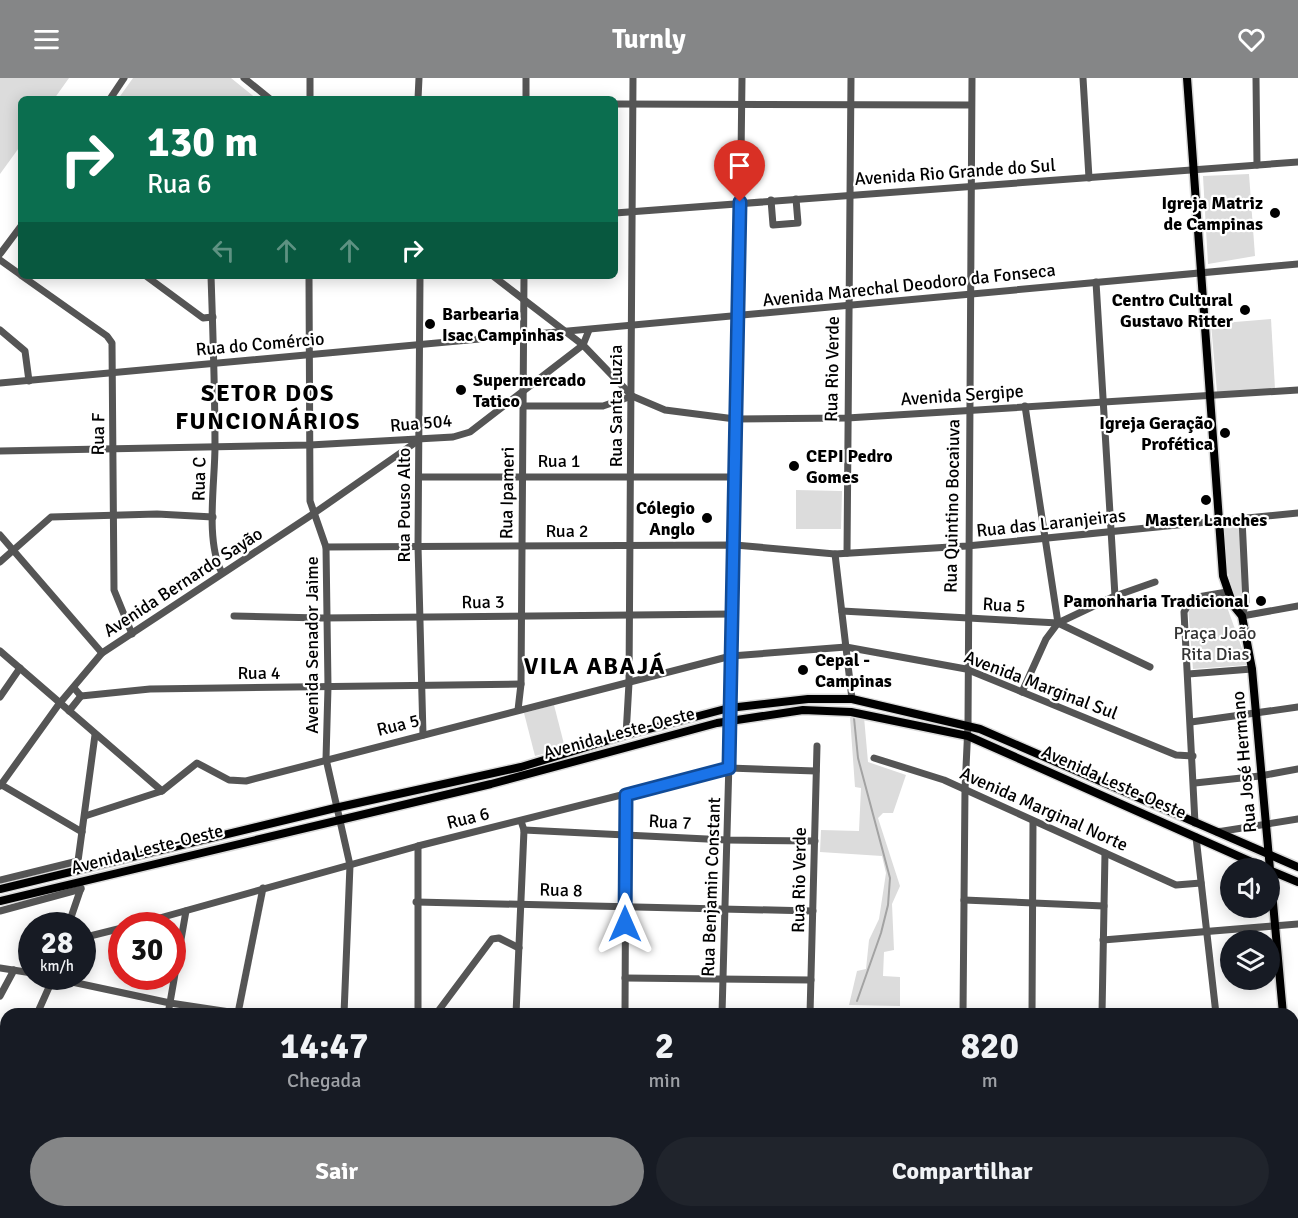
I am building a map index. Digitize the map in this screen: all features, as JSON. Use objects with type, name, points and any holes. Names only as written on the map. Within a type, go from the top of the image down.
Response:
[{"type":"main road","name":"Rua José Hermano","points":[[1187,78],[1223,576],[1227,592],[1242,616],[1252,669],[1268,858]]},
{"type":"main road","name":"Avenida Leste-Oeste","points":[[0,889],[79,865],[521,767],[626,735],[729,708],[808,699],[852,699],[968,725],[1298,867]]},
{"type":"main road","name":"Avenida Leste-Oeste","points":[[0,901],[81,885],[341,819],[491,784],[729,721],[803,710],[851,712],[968,736],[1242,858]]},
{"type":"main road","name":"Avenida Leste-Oeste","points":[[1280,875],[1298,882]]},
{"type":"main road","name":"Rua José Hermano","points":[[1274,918],[1282,1008]]},
{"type":"street","points":[[112,96],[124,78]]},
{"type":"street","points":[[244,78],[266,96]]},
{"type":"street","points":[[310,78],[310,96]]},
{"type":"street","points":[[418,96],[419,78]]},
{"type":"street","points":[[526,78],[526,96]]},
{"type":"street","name":"Rua Santa Luzia","points":[[626,735],[630,615],[633,78]]},
{"type":"street","name":"Rua Benjamin Constant","points":[[722,1008],[735,545],[735,419],[739,391],[742,78]]},
{"type":"street","name":"Rua Rio Verde","points":[[847,553],[851,78]]},
{"type":"street","name":"Rua Quintino Bocaiuva","points":[[964,789],[968,736],[966,618],[972,78]]},
{"type":"street","points":[[1083,78],[1089,178]]},
{"type":"street","points":[[1256,78],[1257,165]]},
{"type":"street","points":[[618,104],[971,105]]},
{"type":"street","name":"Avenida Rio Grande do Sul","points":[[618,213],[1298,162]]},
{"type":"street","points":[[771,200],[773,225],[798,224],[796,199]]},
{"type":"street","points":[[0,254],[18,229]]},
{"type":"street","name":"Rua F","points":[[0,260],[18,273]]},
{"type":"street","name":"Avenida Marechal Deodoro da Fonseca","points":[[523,336],[1298,264]]},
{"type":"street","name":"Rua F","points":[[26,279],[107,336],[113,351],[114,590],[132,634]]},
{"type":"street","points":[[150,279],[202,318],[213,317]]},
{"type":"street","name":"Rua C","points":[[212,279],[215,447],[213,517],[216,562],[222,573]]},
{"type":"street","name":"Avenida Senador Jaime","points":[[309,279],[310,501],[326,547],[328,687],[326,759],[339,807],[350,865],[344,1008]]},
{"type":"street","name":"Rua Pouso Alto","points":[[420,279],[418,546],[423,735]]},
{"type":"street","points":[[497,279],[583,345],[632,396],[603,406],[524,406]]},
{"type":"street","name":"Rua Ipameri","points":[[518,710],[521,684],[524,279]]},
{"type":"street","points":[[1096,282],[1115,596]]},
{"type":"street","points":[[0,330],[25,351],[29,381]]},
{"type":"street","points":[[583,345],[589,330]]},
{"type":"street","name":"Rua do Comércio","points":[[0,383],[523,336]]},
{"type":"street","name":"Rua 504","points":[[0,451],[310,445],[453,438],[470,432],[583,345]]},
{"type":"street","points":[[613,374],[622,376],[632,370]]},
{"type":"street","name":"Avenida Sergipe","points":[[632,396],[665,410],[735,419],[847,418],[1298,390]]},
{"type":"street","points":[[1022,692],[1046,639],[1058,623],[1025,406]]},
{"type":"street","name":"Avenida Bernardo Sayão","points":[[0,785],[59,704],[102,653],[313,514],[419,440]]},
{"type":"street","points":[[392,442],[395,458]]},
{"type":"street","name":"Rua 1","points":[[419,477],[735,477]]},
{"type":"street","name":"Rua das Laranjeiras","points":[[735,545],[835,554],[967,546],[1298,513]]},
{"type":"street","points":[[0,562],[51,517],[112,515],[213,517]]},
{"type":"street","name":"Rua José Hermano","points":[[1242,519],[1246,602],[1242,616]]},
{"type":"street","points":[[0,535],[102,653]]},
{"type":"street","name":"Rua 2","points":[[326,547],[735,545]]},
{"type":"street","points":[[835,554],[852,699]]},
{"type":"street","name":"Rua 5","points":[[842,611],[1058,623],[1115,596],[1155,582]]},
{"type":"street","points":[[1195,823],[1195,783],[1185,606],[1197,596],[1227,592]]},
{"type":"street","points":[[1242,616],[1298,606]]},
{"type":"street","name":"Rua 3","points":[[234,616],[327,618],[733,614]]},
{"type":"street","points":[[1058,623],[1150,668]]},
{"type":"street","name":"Avenida Marginal Sul","points":[[731,656],[846,647],[966,669],[1176,755],[1193,756]]},
{"type":"street","points":[[0,651],[162,791]]},
{"type":"street","name":"Rua 5","points":[[85,816],[162,791],[197,763],[229,780],[246,781],[731,656]]},
{"type":"street","points":[[0,697],[20,668]]},
{"type":"street","points":[[1188,674],[1252,669]]},
{"type":"street","name":"Rua 4","points":[[81,696],[150,689],[521,684]]},
{"type":"street","points":[[69,711],[81,696],[74,688]]},
{"type":"street","points":[[1191,722],[1298,707]]},
{"type":"street","points":[[79,865],[95,735]]},
{"type":"street","name":"Rua Rio Verde","points":[[810,1008],[817,746]]},
{"type":"street","name":"Avenida Marginal Norte","points":[[874,758],[944,780],[1176,885],[1201,883]]},
{"type":"street","name":"Rua 6","points":[[182,912],[418,846],[729,768],[816,771]]},
{"type":"street","points":[[1195,783],[1260,776],[1298,769]]},
{"type":"street","points":[[0,785],[82,832]]},
{"type":"street","points":[[963,1008],[964,789]]},
{"type":"street","points":[[625,1008],[626,795]]},
{"type":"street","points":[[1217,832],[1298,819]]},
{"type":"street","points":[[1032,1008],[1033,820]]},
{"type":"street","points":[[516,1008],[524,830],[521,821]]},
{"type":"street","name":"Rua 7","points":[[524,830],[727,840],[814,841]]},
{"type":"street","points":[[1196,837],[1215,1008]]},
{"type":"street","points":[[418,846],[416,902],[418,1008]]},
{"type":"street","points":[[1102,1008],[1105,853]]},
{"type":"street","name":"Avenida Leste-Oeste","points":[[0,880],[79,865]]},
{"type":"street","points":[[0,911],[81,885]]},
{"type":"street","points":[[72,912],[81,885]]},
{"type":"street","points":[[242,1008],[263,888]]},
{"type":"street","points":[[964,900],[1104,906]]},
{"type":"street","name":"Rua 8","points":[[416,902],[813,911]]},
{"type":"street","points":[[169,1008],[186,911]]},
{"type":"street","points":[[1103,940],[1298,924]]},
{"type":"street","points":[[440,1008],[492,939],[499,938],[519,948]]},
{"type":"street","points":[[0,968],[18,970]]},
{"type":"street","points":[[0,996],[14,970]]},
{"type":"street","points":[[625,978],[811,980]]},
{"type":"street","points":[[96,987],[202,1008]]},
{"type":"street","points":[[40,1008],[48,990]]},
{"type":"green space","points":[[0,78],[69,78],[56,96],[18,96],[18,149],[0,174]]},
{"type":"green space","points":[[133,78],[231,78],[253,96],[120,96]]},
{"type":"green space","points":[[1249,174],[1255,256],[1208,264],[1203,176]]},
{"type":"green space","points":[[1271,319],[1275,389],[1217,392],[1211,324]]},
{"type":"green space","points":[[796,490],[842,491],[841,529],[796,529]]},
{"type":"green space","points":[[1240,520],[1244,610],[1238,610],[1226,565],[1223,523]]},
{"type":"green space","name":"Praça João Rita Dias","points":[[1223,596],[1248,665],[1193,669],[1188,607],[1193,602]]},
{"type":"green space","points":[[554,705],[565,748],[535,756],[524,713]]},
{"type":"green space","points":[[850,717],[864,717],[868,762],[906,775],[893,813],[883,813],[878,818],[900,886],[892,904],[894,950],[884,952],[883,976],[900,977],[900,1006],[849,1005],[857,971],[866,969],[869,940],[879,919],[886,873],[882,856],[820,852],[821,830],[859,831],[861,788],[855,787]]},
{"type":"waterway","points":[[854,718],[858,758],[890,878],[888,905],[881,933],[857,1001]]},
{"type":"place","name":"Igreja Matriz de Campinas","points":[[1275,213]]},
{"type":"place","name":"Centro Cultural Gustavo Ritter","points":[[1245,310]]},
{"type":"place","name":"Barbearia Isac Campinhas","points":[[430,324]]},
{"type":"place","name":"Supermercado Tatico","points":[[461,390]]},
{"type":"place","name":"Igreja Geração Profética","points":[[1225,433]]},
{"type":"place","name":"CEPI Pedro Gomes","points":[[794,466]]},
{"type":"place","name":"Master Lanches","points":[[1206,500]]},
{"type":"place","name":"Cólegio Anglo","points":[[707,518]]},
{"type":"place","name":"Pamonharia Tradicional","points":[[1261,601]]},
{"type":"place","name":"Cepal - Campinas","points":[[803,670]]},
{"type":"district","name":"SETOR DOS FUNCIONÁRIOS","points":[[268,407]]},
{"type":"district","name":"VILA ABAJÁ","points":[[595,666]]},
{"type":"route","points":[[625,924],[626,795],[729,768],[736,502],[735,419],[740,316],[740,202]]}]
